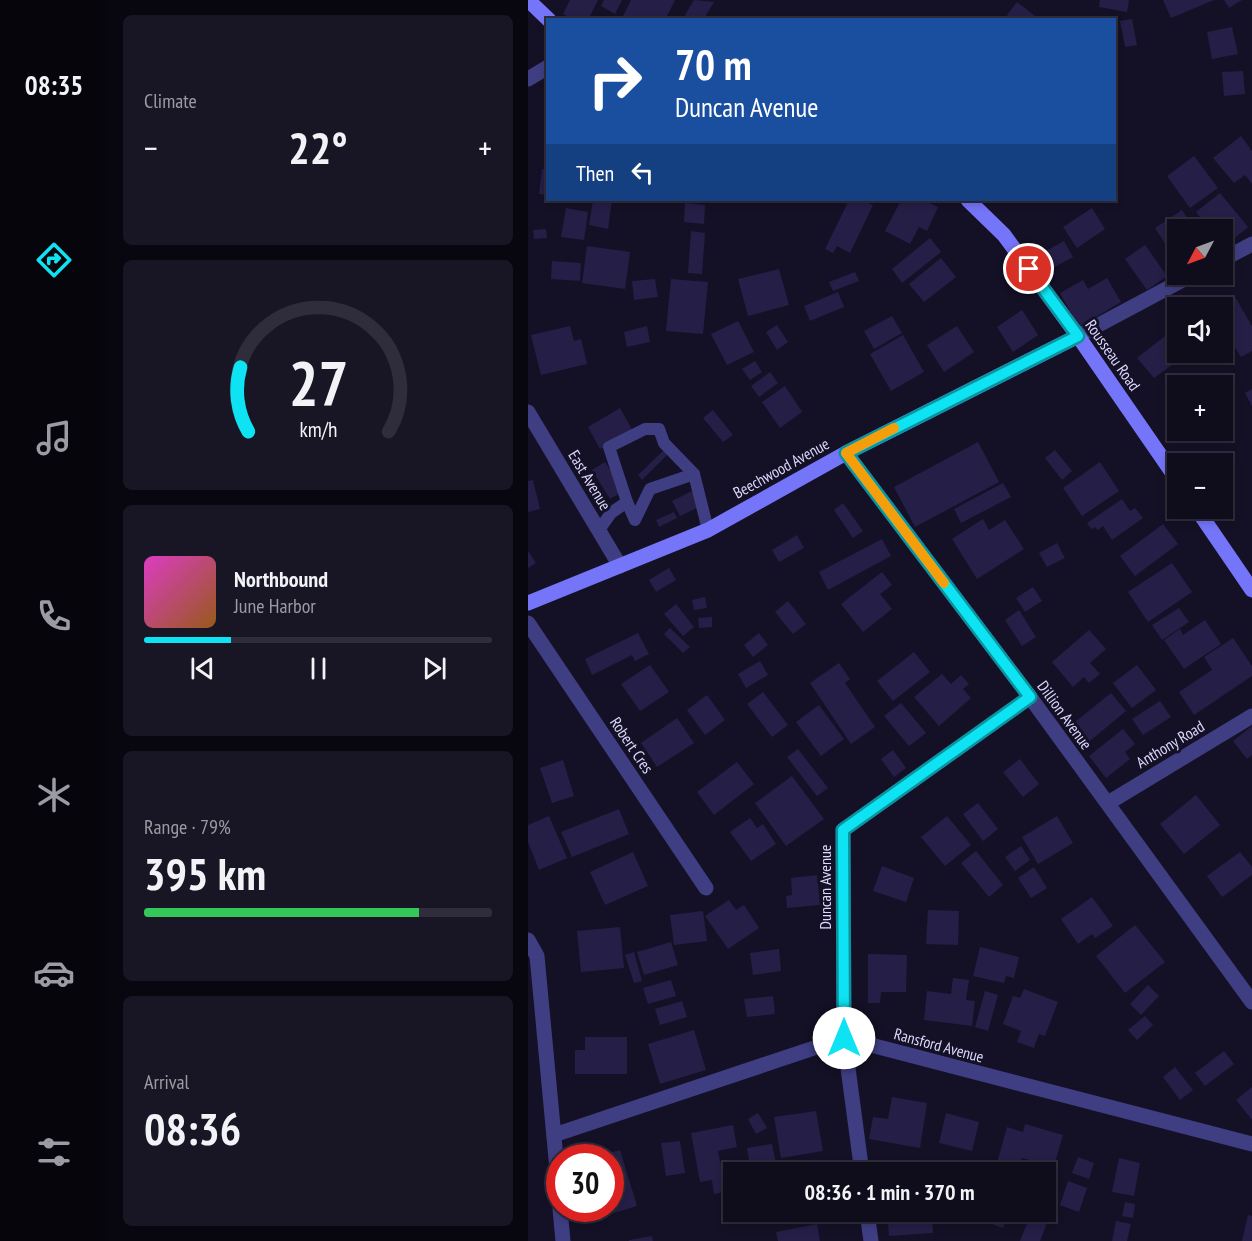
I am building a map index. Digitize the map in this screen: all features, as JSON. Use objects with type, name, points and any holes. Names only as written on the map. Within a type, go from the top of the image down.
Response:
[{"type":"street","points":[[528,0],[547,18]]},
{"type":"street","points":[[528,79],[546,68]]},
{"type":"street","name":"Rousseau Road","points":[[969,201],[1004,235],[1078,336],[1167,465]]},
{"type":"street","points":[[1233,254],[1252,244]]},
{"type":"street","points":[[1078,336],[1173,285]]},
{"type":"street","name":"Beechwood Avenue","points":[[528,603],[708,530],[846,453],[1078,336]]},
{"type":"street","name":"East Avenue","points":[[528,412],[620,566]]},
{"type":"street","name":"Dillion Avenue","points":[[846,453],[1030,697],[1252,1002]]},
{"type":"street","points":[[1204,519],[1252,590]]},
{"type":"street","name":"Robert Cres","points":[[528,623],[706,888]]},
{"type":"street","name":"Duncan Avenue","points":[[861,1162],[844,1038],[843,830],[1030,697]]},
{"type":"street","name":"Anthony Road","points":[[1107,803],[1252,716]]},
{"type":"street","points":[[528,940],[537,956],[555,1144]]},
{"type":"street","points":[[554,1135],[844,1038]]},
{"type":"street","name":"Ransford Avenue","points":[[844,1038],[1252,1144]]},
{"type":"street","points":[[561,1222],[563,1241]]},
{"type":"street","points":[[868,1222],[871,1241]]},
{"type":"lane","points":[[694,474],[651,489],[635,520],[609,447],[645,429],[659,429],[664,443],[694,474],[708,530]]},
{"type":"lane","points":[[599,530],[610,513],[627,502]]},
{"type":"building","points":[[570,0],[598,0],[589,18],[571,18],[563,14]]},
{"type":"building","points":[[604,0],[622,0],[615,14],[601,6]]},
{"type":"building","points":[[631,0],[675,0],[666,18],[622,18]]},
{"type":"building","points":[[694,0],[714,2],[704,18],[689,18],[685,15]]},
{"type":"building","points":[[1100,0],[1129,0],[1127,12],[1099,7]]},
{"type":"building","points":[[1163,0],[1214,0],[1171,18]]},
{"type":"building","points":[[1224,0],[1242,0],[1229,8]]},
{"type":"building","points":[[1017,2],[1037,18],[1010,18],[1007,15]]},
{"type":"building","points":[[1132,19],[1137,45],[1125,47],[1120,21]]},
{"type":"building","points":[[1232,27],[1238,54],[1212,59],[1207,32]]},
{"type":"building","points":[[1243,71],[1245,94],[1224,96],[1222,72]]},
{"type":"building","points":[[1241,136],[1252,151],[1252,184],[1245,175],[1234,183],[1213,158]]},
{"type":"building","points":[[1194,156],[1218,188],[1190,208],[1167,176]]},
{"type":"building","points":[[542,169],[546,169],[546,195],[539,194]]},
{"type":"building","points":[[1220,193],[1248,227],[1233,240],[1233,219],[1201,219],[1196,212]]},
{"type":"building","points":[[593,201],[612,201],[608,229],[589,225]]},
{"type":"building","points":[[849,201],[864,201],[873,205],[850,253],[837,246],[833,253],[825,249]]},
{"type":"building","points":[[900,201],[925,201],[938,207],[927,231],[919,227],[910,244],[885,231]]},
{"type":"building","points":[[685,203],[705,205],[704,224],[684,222]]},
{"type":"building","points":[[566,208],[588,212],[584,240],[561,237]]},
{"type":"building","points":[[1092,208],[1105,229],[1077,248],[1063,227]]},
{"type":"building","points":[[1182,210],[1188,219],[1168,219]]},
{"type":"building","points":[[1167,220],[1167,246],[1155,228]]},
{"type":"building","points":[[546,229],[547,238],[534,239],[533,230]]},
{"type":"building","points":[[691,231],[705,233],[702,274],[688,273]]},
{"type":"building","points":[[930,238],[941,252],[902,283],[892,269]]},
{"type":"building","points":[[1064,241],[1073,257],[1053,268],[1044,252]]},
{"type":"building","points":[[1145,245],[1167,276],[1147,290],[1125,259]]},
{"type":"building","points":[[587,246],[630,252],[625,289],[582,283]]},
{"type":"building","points":[[941,258],[956,277],[924,302],[909,284]]},
{"type":"building","points":[[552,261],[581,263],[580,281],[551,279]]},
{"type":"building","points":[[779,269],[789,305],[748,316],[738,279]]},
{"type":"building","points":[[855,272],[859,281],[833,291],[829,282]]},
{"type":"building","points":[[1107,278],[1121,302],[1079,327],[1060,293],[1083,280],[1088,289]]},
{"type":"building","points":[[655,279],[658,297],[634,300],[632,281]]},
{"type":"building","points":[[671,279],[708,282],[703,334],[666,331]]},
{"type":"building","points":[[838,292],[844,307],[810,321],[804,306]]},
{"type":"building","points":[[1235,297],[1252,326],[1252,351],[1241,357],[1233,344],[1233,298]]},
{"type":"building","points":[[1022,310],[1038,335],[1013,352],[997,327]]},
{"type":"building","points":[[892,316],[902,333],[874,349],[864,331]]},
{"type":"building","points":[[738,321],[754,352],[727,365],[711,334]]},
{"type":"building","points":[[777,325],[788,342],[777,350],[766,332]]},
{"type":"building","points":[[570,326],[574,341],[581,339],[587,364],[541,375],[531,335]]},
{"type":"building","points":[[647,326],[650,342],[627,347],[624,332]]},
{"type":"building","points":[[957,326],[974,352],[944,372],[927,345]]},
{"type":"building","points":[[903,335],[924,372],[891,391],[870,354]]},
{"type":"building","points":[[1167,335],[1167,363],[1175,363],[1154,378],[1137,358]]},
{"type":"building","points":[[755,361],[762,372],[750,380],[742,369]]},
{"type":"building","points":[[770,372],[778,383],[759,397],[751,386]]},
{"type":"building","points":[[785,386],[802,412],[780,428],[762,402]]},
{"type":"building","points":[[1252,389],[1252,406],[1245,393]]},
{"type":"building","points":[[620,408],[633,431],[600,449],[588,427]]},
{"type":"building","points":[[713,410],[733,435],[723,442],[703,418]]},
{"type":"building","points":[[978,442],[999,482],[915,527],[894,487]]},
{"type":"building","points":[[664,450],[668,454],[642,480],[638,475]]},
{"type":"building","points":[[1055,450],[1072,471],[1062,480],[1045,458]]},
{"type":"building","points":[[605,462],[623,491],[610,499],[592,470]]},
{"type":"building","points":[[1100,462],[1119,491],[1082,516],[1063,488]]},
{"type":"building","points":[[533,480],[540,509],[528,512],[528,481]]},
{"type":"building","points":[[1003,483],[1011,497],[961,523],[954,509]]},
{"type":"building","points":[[692,491],[699,507],[680,516],[672,501]]},
{"type":"building","points":[[1122,499],[1130,511],[1135,508],[1143,518],[1112,540],[1103,526],[1098,530],[1095,527],[1091,529],[1087,523]]},
{"type":"building","points":[[843,503],[863,531],[853,538],[834,510]]},
{"type":"building","points":[[674,512],[677,518],[659,527],[656,520]]},
{"type":"building","points":[[983,519],[989,530],[1005,520],[1024,549],[977,579],[952,539]]},
{"type":"building","points":[[1163,524],[1178,544],[1135,576],[1120,556]]},
{"type":"building","points":[[797,535],[804,548],[779,562],[772,550]]},
{"type":"building","points":[[882,539],[891,556],[828,590],[819,572]]},
{"type":"building","points":[[1057,543],[1065,558],[1047,567],[1039,553]]},
{"type":"building","points":[[528,551],[536,563],[528,568]]},
{"type":"building","points":[[1172,563],[1192,592],[1148,622],[1128,592]]},
{"type":"building","points":[[669,568],[676,580],[656,592],[649,580]]},
{"type":"building","points":[[882,572],[892,585],[880,594],[892,609],[863,632],[841,604]]},
{"type":"building","points":[[1033,587],[1042,601],[1025,612],[1016,598]]},
{"type":"building","points":[[705,597],[707,608],[694,610],[692,600]]},
{"type":"building","points":[[788,601],[806,624],[793,634],[775,612]]},
{"type":"building","points":[[676,604],[694,627],[683,636],[664,614]]},
{"type":"building","points":[[1179,608],[1189,622],[1162,640],[1152,625]]},
{"type":"building","points":[[1019,610],[1036,637],[1022,646],[1005,620]]},
{"type":"building","points":[[712,617],[712,627],[699,628],[698,618]]},
{"type":"building","points":[[1205,620],[1221,644],[1184,669],[1164,640],[1180,629],[1183,635]]},
{"type":"building","points":[[670,628],[690,647],[683,653],[664,634]]},
{"type":"building","points":[[1089,630],[1106,649],[1090,663],[1100,674],[1089,683],[1084,677],[1073,687],[1052,662]]},
{"type":"building","points":[[638,633],[649,654],[635,661],[632,655],[592,675],[585,659]]},
{"type":"building","points":[[759,633],[768,645],[753,657],[744,645]]},
{"type":"building","points":[[1233,638],[1252,666],[1252,676],[1194,715],[1179,692],[1212,670],[1204,657]]},
{"type":"building","points":[[914,652],[930,672],[893,701],[877,681]]},
{"type":"building","points":[[760,661],[768,675],[746,688],[738,674]]},
{"type":"building","points":[[839,663],[850,679],[845,683],[875,727],[851,744],[810,683]]},
{"type":"building","points":[[650,665],[669,692],[640,711],[621,684]]},
{"type":"building","points":[[1137,665],[1156,690],[1132,708],[1113,683]]},
{"type":"building","points":[[942,674],[951,684],[961,675],[969,684],[963,689],[971,698],[939,726],[914,697]]},
{"type":"building","points":[[763,692],[788,725],[772,737],[747,704]]},
{"type":"building","points":[[1111,693],[1126,711],[1085,745],[1070,726]]},
{"type":"building","points":[[707,695],[725,720],[705,735],[687,710]]},
{"type":"building","points":[[1160,701],[1171,717],[1143,735],[1132,719]]},
{"type":"building","points":[[901,703],[926,733],[909,746],[884,716]]},
{"type":"building","points":[[819,705],[844,739],[821,756],[796,722]]},
{"type":"building","points":[[677,718],[694,743],[657,767],[641,743]]},
{"type":"building","points":[[1252,726],[1252,755],[1247,759],[1233,741]]},
{"type":"building","points":[[1123,729],[1135,744],[1125,752],[1130,759],[1106,778],[1089,756]]},
{"type":"building","points":[[798,749],[828,788],[817,796],[787,757]]},
{"type":"building","points":[[893,750],[906,768],[894,777],[881,759]]},
{"type":"building","points":[[1020,759],[1039,784],[1023,797],[1003,772]]},
{"type":"building","points":[[563,760],[574,796],[552,803],[540,768]]},
{"type":"building","points":[[737,762],[754,784],[714,815],[697,792]]},
{"type":"building","points":[[792,776],[824,819],[786,846],[755,803]]},
{"type":"building","points":[[1196,795],[1220,825],[1184,854],[1160,824]]},
{"type":"building","points":[[978,803],[998,829],[983,841],[963,814]]},
{"type":"building","points":[[619,809],[629,834],[572,857],[561,832]]},
{"type":"building","points":[[549,816],[567,858],[539,870],[528,842],[528,825]]},
{"type":"building","points":[[947,816],[971,845],[945,866],[921,837]]},
{"type":"building","points":[[1057,816],[1073,843],[1038,864],[1022,837]]},
{"type":"building","points":[[750,818],[757,828],[763,824],[776,844],[751,861],[730,832]]},
{"type":"building","points":[[1021,846],[1030,860],[1015,871],[1005,857]]},
{"type":"building","points":[[976,851],[1003,885],[989,897],[961,863]]},
{"type":"building","points":[[633,852],[648,886],[605,905],[590,872]]},
{"type":"building","points":[[1240,852],[1252,867],[1252,875],[1222,897],[1207,876]]},
{"type":"building","points":[[882,866],[914,878],[906,902],[873,891]]},
{"type":"building","points":[[1034,867],[1047,888],[1031,898],[1018,878]]},
{"type":"building","points":[[817,875],[820,905],[787,908],[786,896],[792,895],[791,878]]},
{"type":"building","points":[[1092,897],[1113,926],[1095,938],[1092,934],[1078,944],[1061,919]]},
{"type":"building","points":[[729,900],[736,910],[744,905],[759,928],[728,949],[705,916]]},
{"type":"building","points":[[928,910],[959,911],[958,945],[926,944]]},
{"type":"building","points":[[703,911],[707,941],[674,945],[670,915]]},
{"type":"building","points":[[1135,925],[1165,962],[1125,993],[1096,956]]},
{"type":"building","points":[[620,927],[624,968],[581,972],[577,931]]},
{"type":"building","points":[[671,942],[678,965],[644,975],[637,952]]},
{"type":"building","points":[[980,947],[1019,957],[1014,978],[1006,976],[1004,983],[973,976]]},
{"type":"building","points":[[779,949],[781,971],[753,975],[750,953]]},
{"type":"building","points":[[634,952],[642,981],[634,983],[625,955]]},
{"type":"building","points":[[868,954],[907,955],[906,992],[881,992],[880,1003],[868,1003]]},
{"type":"building","points":[[953,978],[969,980],[966,1000],[975,1001],[972,1026],[924,1020],[927,991],[951,994]]},
{"type":"building","points":[[671,980],[676,996],[648,1004],[643,988]]},
{"type":"building","points":[[1148,985],[1159,996],[1141,1015],[1130,1004]]},
{"type":"building","points":[[1024,989],[1058,1002],[1045,1036],[1039,1034],[1034,1048],[1017,1042],[1021,1031],[1003,1024],[1013,996],[1020,998]]},
{"type":"building","points":[[985,991],[998,995],[988,1031],[975,1027]]},
{"type":"building","points":[[773,996],[775,1014],[747,1017],[744,999]]},
{"type":"building","points":[[682,1001],[687,1017],[660,1025],[655,1009]]},
{"type":"building","points":[[1145,1016],[1153,1025],[1137,1040],[1128,1030]]},
{"type":"building","points":[[694,1030],[706,1070],[660,1084],[648,1044]]},
{"type":"building","points":[[585,1037],[627,1037],[627,1074],[575,1074],[575,1050],[585,1050]]},
{"type":"building","points":[[1224,1051],[1234,1064],[1205,1086],[1195,1073]]},
{"type":"building","points":[[1175,1067],[1193,1090],[1180,1100],[1163,1077]]},
{"type":"building","points":[[1252,1087],[1252,1120],[1236,1100]]},
{"type":"building","points":[[892,1097],[927,1103],[920,1148],[869,1139],[873,1117],[888,1119]]},
{"type":"building","points":[[816,1111],[823,1151],[781,1158],[774,1117]]},
{"type":"building","points":[[758,1113],[767,1128],[756,1134],[748,1119]]},
{"type":"building","points":[[946,1113],[979,1122],[972,1151],[939,1143]]},
{"type":"building","points":[[1025,1124],[1063,1135],[1055,1162],[1034,1162],[1022,1158],[1021,1162],[997,1162],[1007,1127],[1023,1132]]},
{"type":"building","points":[[733,1125],[737,1147],[718,1151],[723,1175],[723,1192],[714,1194],[712,1180],[700,1182],[691,1133]]},
{"type":"building","points":[[680,1141],[685,1173],[666,1176],[661,1143]]},
{"type":"building","points":[[772,1144],[776,1162],[749,1162],[747,1148]]},
{"type":"building","points":[[1078,1157],[1094,1163],[1089,1179],[1072,1173]]},
{"type":"building","points":[[1119,1158],[1140,1163],[1134,1196],[1112,1192]]},
{"type":"building","points":[[624,1163],[637,1206],[624,1210]]},
{"type":"building","points":[[1068,1181],[1087,1188],[1079,1212],[1060,1205]]},
{"type":"building","points":[[1125,1202],[1135,1204],[1133,1218],[1122,1216]]},
{"type":"building","points":[[1248,1215],[1252,1216],[1252,1241],[1242,1241]]},
{"type":"building","points":[[1116,1221],[1131,1224],[1127,1241],[1112,1241]]},
{"type":"building","points":[[888,1222],[932,1222],[933,1233],[889,1236]]},
{"type":"building","points":[[986,1222],[1005,1222],[1003,1228]]},
{"type":"building","points":[[1028,1222],[1047,1223],[1040,1241],[1020,1241]]},
{"type":"building","points":[[817,1224],[820,1241],[778,1241],[776,1232]]},
{"type":"building","points":[[652,1236],[653,1241],[629,1241],[629,1240]]},
{"type":"slow traffic","points":[[894,428],[846,453],[944,583]]},
{"type":"route","points":[[844,1038],[843,830],[1030,697],[846,453],[1078,336],[1029,269]]}]
